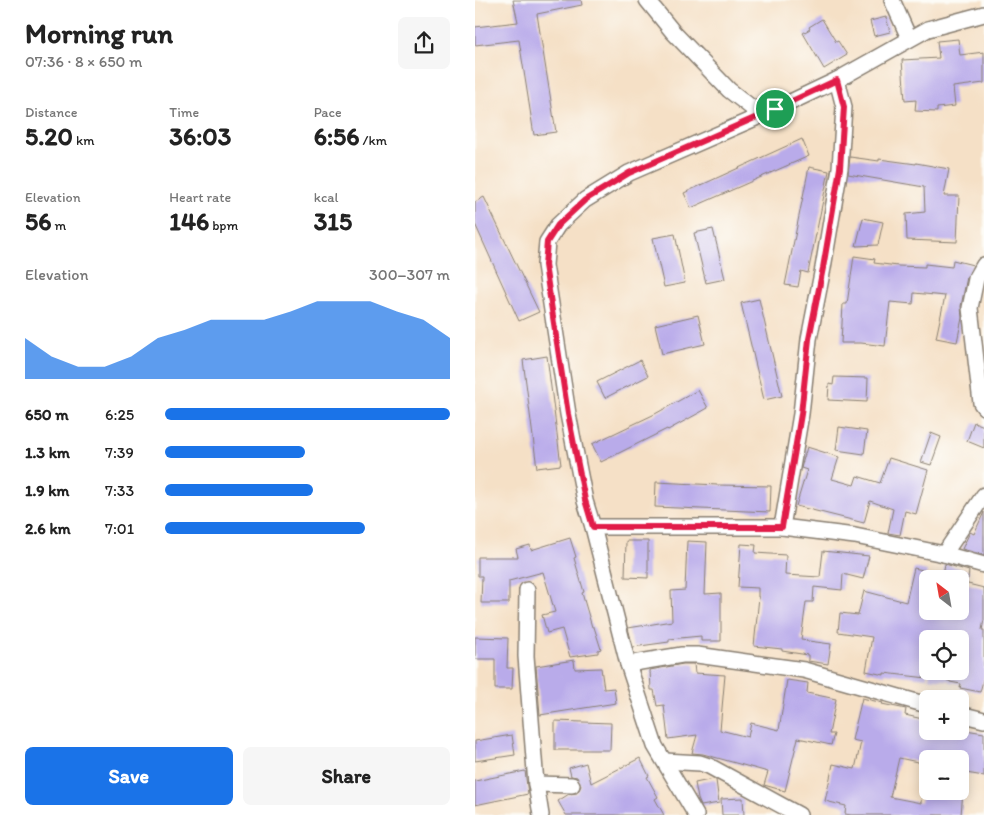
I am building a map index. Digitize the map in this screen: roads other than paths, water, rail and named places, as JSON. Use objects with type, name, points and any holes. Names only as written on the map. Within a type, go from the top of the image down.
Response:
[{"type":"street","points":[[647,0],[673,32],[729,90],[756,110],[775,109]]},
{"type":"street","points":[[892,0],[909,38]]},
{"type":"street","points":[[696,815],[655,746],[628,664],[585,500],[568,414],[545,265],[547,242],[558,225],[585,200],[629,173],[837,80],[928,28],[984,14]]},
{"type":"street","points":[[782,527],[801,414],[809,339],[840,168],[844,107],[837,80]]},
{"type":"street","points":[[984,265],[976,279],[970,308],[981,402],[984,407]]},
{"type":"street","points":[[944,554],[984,495]]},
{"type":"street","points":[[593,527],[782,527],[855,536],[944,554],[984,565]]},
{"type":"street","points":[[527,590],[526,656],[536,784],[541,815]]},
{"type":"street","points":[[628,664],[682,655],[697,655],[804,670],[919,703]]},
{"type":"street","points":[[969,716],[984,720]]},
{"type":"street","points":[[665,761],[700,763],[709,766],[799,815]]},
{"type":"street","points":[[536,784],[572,785]]}]
